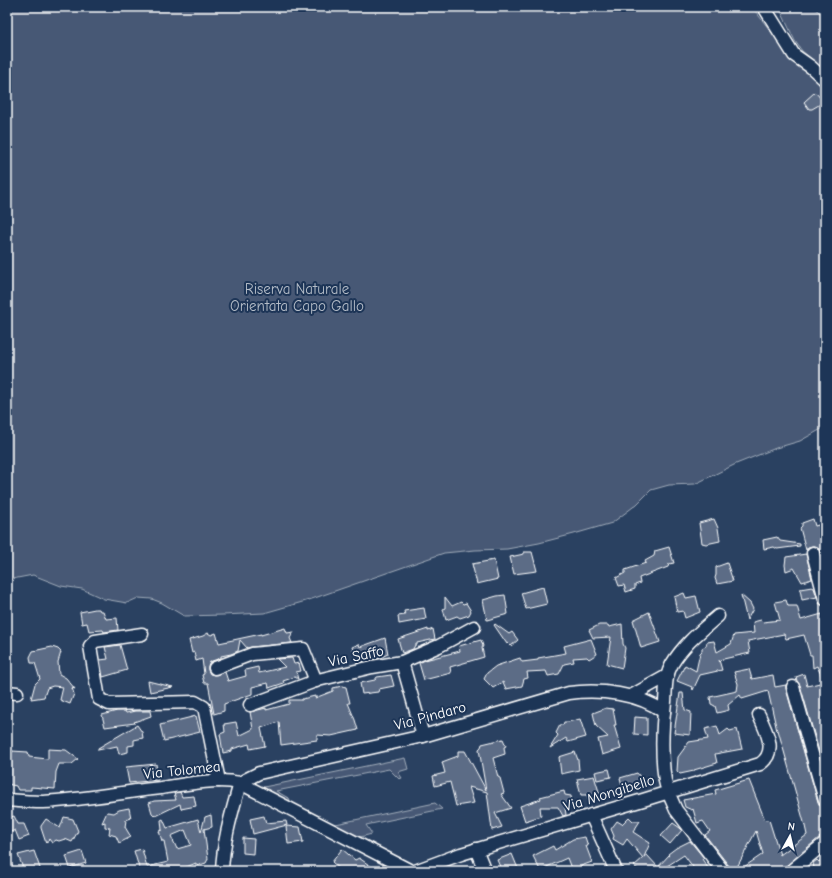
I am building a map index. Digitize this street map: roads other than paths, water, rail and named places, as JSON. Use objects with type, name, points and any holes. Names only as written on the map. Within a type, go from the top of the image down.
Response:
[{"type":"street","points":[[764,7],[794,55],[811,67],[825,80]]},
{"type":"street","points":[[813,554],[825,599]]},
{"type":"street","points":[[718,616],[692,638],[672,665],[667,676],[662,736],[663,762],[666,783],[668,792],[676,810],[723,871]]},
{"type":"street","name":"Via Saffo","points":[[250,705],[316,681],[372,667],[402,662],[439,646],[474,627]]},
{"type":"street","points":[[142,634],[95,641],[90,646],[99,699],[109,704],[195,702],[204,707],[219,781]]},
{"type":"street","name":"Via Saffo","points":[[215,668],[252,654],[303,649],[316,681]]},
{"type":"street","name":"Via Saffo","points":[[402,662],[423,736]]},
{"type":"street","points":[[631,696],[667,676]]},
{"type":"street","points":[[793,687],[825,800]]},
{"type":"street","name":"Via Pindaro","points":[[240,784],[259,773],[423,736],[569,693],[584,691],[631,696],[657,707],[664,712]]},
{"type":"street","name":"Via Mongibello","points":[[415,871],[476,849],[760,764],[769,755],[770,742],[759,714]]},
{"type":"street","name":"Via Tolomea","points":[[7,800],[42,802],[67,800],[229,781],[240,784],[411,871]]},
{"type":"street","points":[[222,871],[226,838],[240,784]]},
{"type":"street","points":[[591,815],[616,871]]},
{"type":"street","points":[[791,871],[825,843]]},
{"type":"street","points":[[476,849],[485,871]]},
{"type":"park label","name":"Riserva Naturale Orientata Capo Gallo","points":[[297,298]]}]
